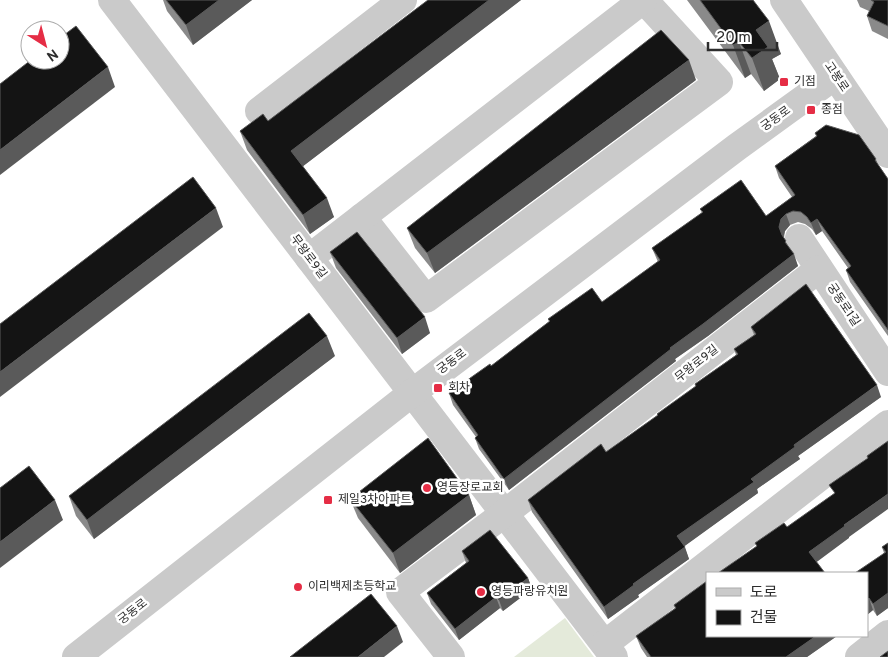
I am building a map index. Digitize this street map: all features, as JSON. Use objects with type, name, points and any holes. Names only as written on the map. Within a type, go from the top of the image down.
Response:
[{"type":"street","name":"무왕로9길","points":[[112,0],[610,651],[706,573]]},
{"type":"street","points":[[259,111],[403,0]]},
{"type":"street","points":[[309,258],[362,217],[643,0],[718,82],[426,299],[362,217]]},
{"type":"street","name":"고봉로","points":[[784,0],[888,154]]},
{"type":"street","name":"궁동로","points":[[76,657],[412,393],[737,147],[835,76]]},
{"type":"street","name":"궁동로1길","points":[[798,238],[888,372]]},
{"type":"street","name":"무왕로9길","points":[[504,513],[819,269]]},
{"type":"street","name":"무왕로9길","points":[[707,572],[888,424]]},
{"type":"street","points":[[450,657],[400,592],[504,513]]},
{"type":"street","points":[[859,657],[888,634]]},
{"type":"green space","points":[[565,618],[594,657],[514,657]]},
{"type":"building","points":[[166,0],[219,0],[186,25]]},
{"type":"building","points":[[428,0],[489,0],[291,151],[327,198],[303,215],[240,131],[263,114],[268,121]]},
{"type":"building","points":[[700,0],[753,0],[769,21],[756,30],[768,47],[752,58],[739,42],[733,45]]},
{"type":"building","points":[[871,0],[888,0],[888,26],[867,16],[874,2]]},
{"type":"building","points":[[76,26],[108,67],[0,150],[0,84],[20,69],[70,70],[70,30]]},
{"type":"building","points":[[661,30],[689,60],[427,253],[407,228]]},
{"type":"building","points":[[826,125],[859,135],[888,179],[888,330],[846,270],[851,266],[817,219],[811,223],[801,212],[793,211],[781,219],[779,227],[785,242],[794,254],[670,348],[504,479],[475,438],[478,435],[449,393],[490,364],[491,366],[550,321],[548,319],[592,288],[602,302],[660,260],[652,248],[703,212],[700,209],[741,180],[766,216],[795,195],[775,166],[817,136],[815,133]]},
{"type":"building","points":[[193,177],[216,208],[0,372],[0,324]]},
{"type":"building","points":[[357,232],[425,317],[397,338],[330,252]]},
{"type":"building","points":[[806,284],[877,385],[794,445],[795,447],[751,479],[754,482],[677,536],[685,547],[604,607],[528,500],[601,444],[606,452],[696,386],[695,384],[738,354],[734,349],[756,334],[751,327]]},
{"type":"building","points":[[309,313],[327,336],[87,520],[69,496]]},
{"type":"building","name":"영등장로교회","points":[[428,438],[469,495],[393,553],[350,499]]},
{"type":"building","points":[[888,441],[888,494],[809,552],[824,572],[719,572],[757,546],[755,543],[784,523],[787,527],[835,493],[829,485],[868,458],[867,456]]},
{"type":"building","points":[[29,466],[55,500],[0,542],[0,488]]},
{"type":"building","points":[[490,530],[528,578],[499,600],[496,597],[455,629],[427,593],[469,561],[462,551]]},
{"type":"building","points":[[888,543],[888,593],[873,604],[868,599],[868,572],[856,572],[886,552],[882,547]]},
{"type":"building","points":[[706,582],[706,637],[815,637],[786,657],[651,657],[636,636],[676,608],[674,605]]},
{"type":"building","points":[[371,594],[397,626],[358,657],[290,657]]},
{"type":"building","points":[[888,651],[888,657],[880,657]]},
{"type":"place","name":"기점","points":[[784,82]]},
{"type":"place","name":"종점","points":[[811,110]]},
{"type":"place","name":"회차","points":[[438,388]]},
{"type":"place","name":"영등장로교회","points":[[427,488]]},
{"type":"place","name":"제일3차아파트","points":[[328,500]]},
{"type":"place","name":"이리백제초등학교","points":[[298,587]]},
{"type":"place","name":"영등파랑유치원","points":[[481,592]]}]
